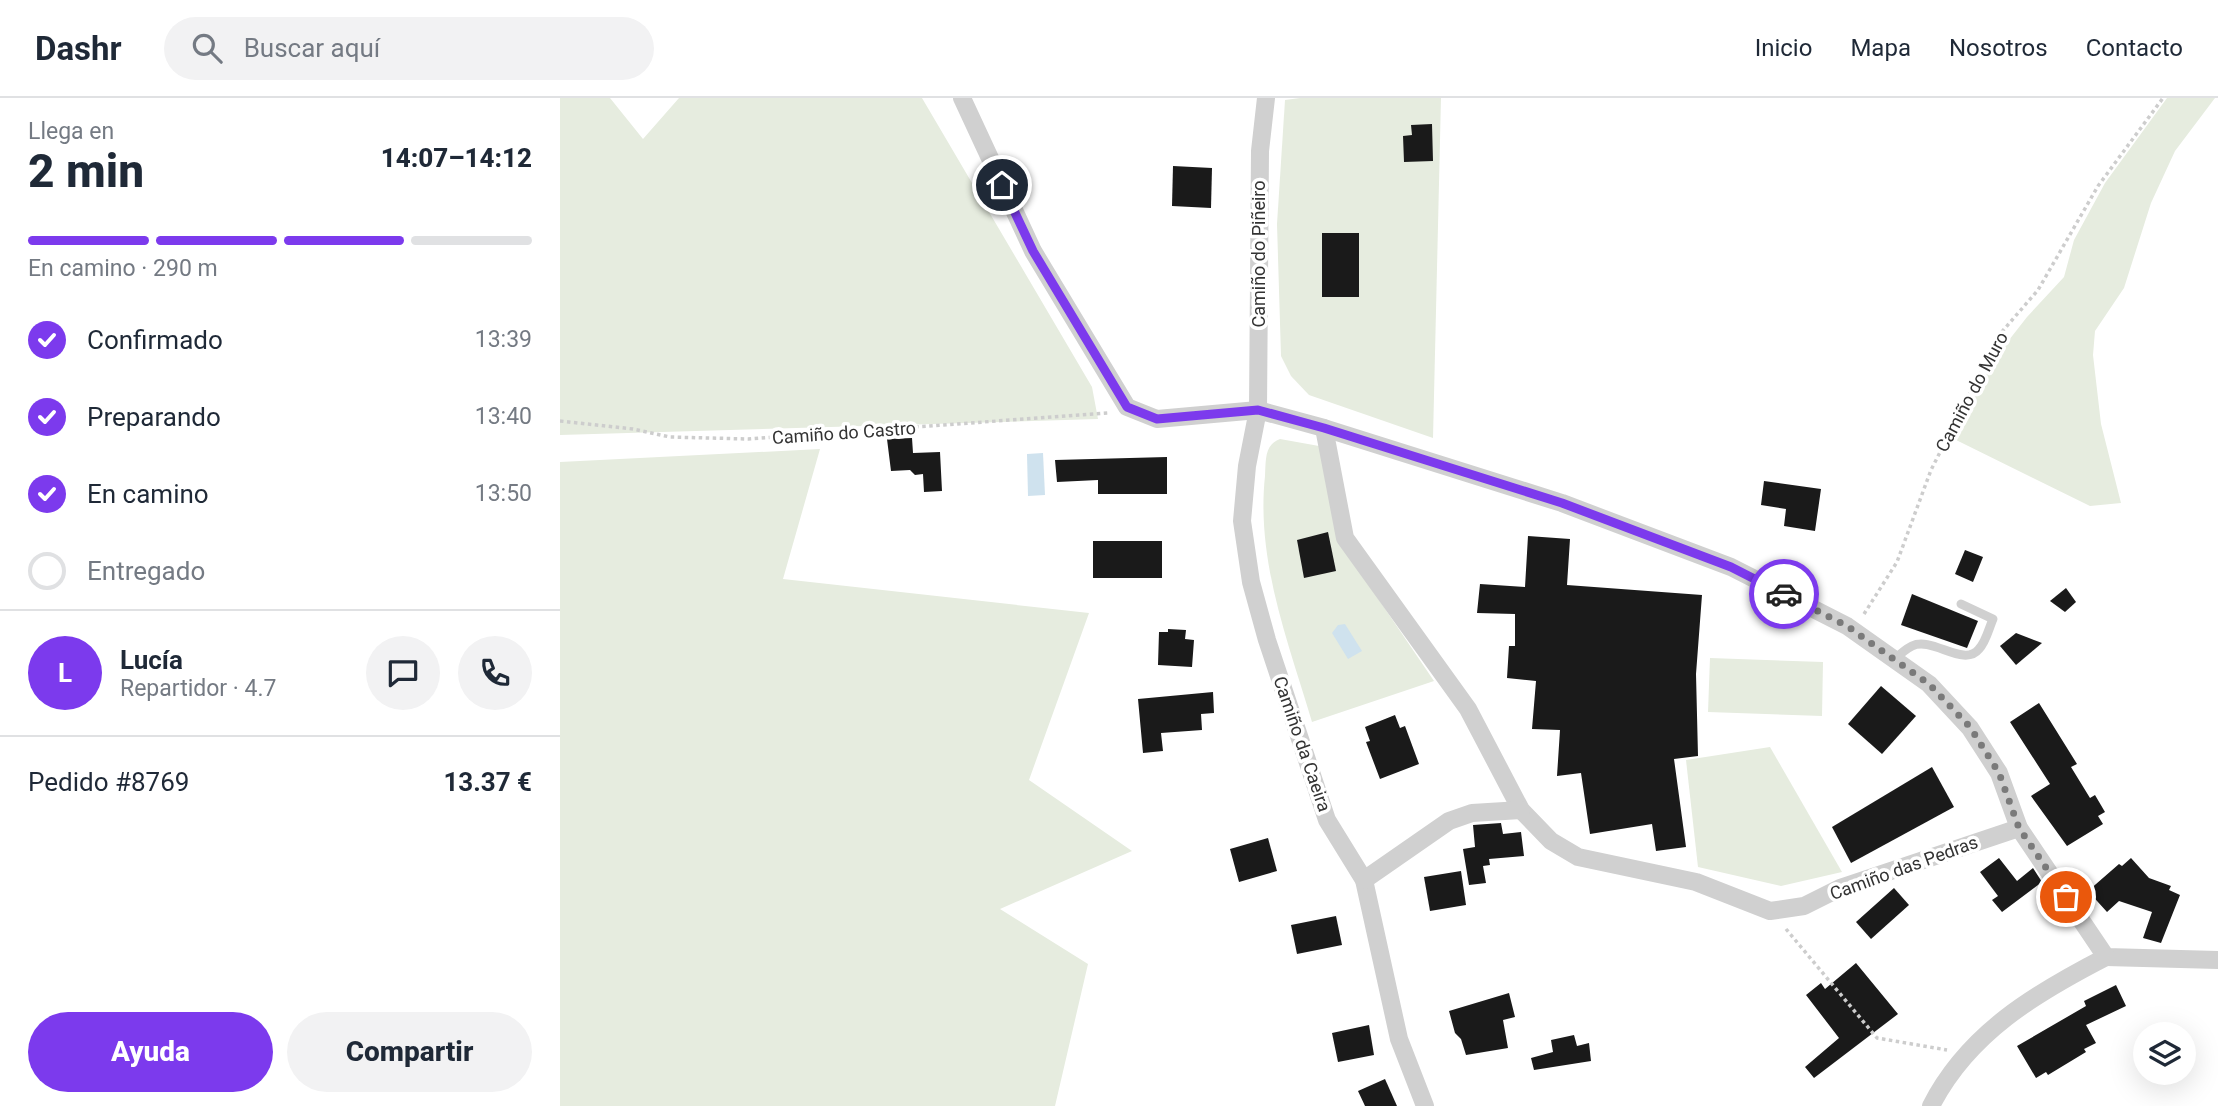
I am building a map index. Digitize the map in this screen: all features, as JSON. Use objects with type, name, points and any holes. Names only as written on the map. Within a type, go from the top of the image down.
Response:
[{"type":"street","points":[[962,98],[1033,251],[1127,407],[1157,419],[1258,410],[1324,428],[1562,503],[1731,567],[1853,630],[1929,684],[1970,727],[1999,773],[2019,828],[2106,957]]},
{"type":"street","name":"Camiño do Piñeiro","points":[[1258,410],[1260,151],[1266,98]]},
{"type":"street","name":"Camiño da Caeira","points":[[1258,410],[1247,466],[1242,521],[1251,582],[1266,640],[1327,820],[1364,880],[1399,1039],[1425,1106]]},
{"type":"street","points":[[1324,428],[1345,538],[1468,709],[1521,810],[1551,841],[1578,857],[1696,882],[1770,911]]},
{"type":"street","points":[[1364,880],[1449,821],[1472,813],[1521,810]]},
{"type":"street","name":"Camiño das Pedras","points":[[1770,911],[1804,906],[1840,888],[2019,828]]},
{"type":"street","points":[[1931,1106],[1942,1084],[1966,1054],[1998,1023],[2048,987],[2106,957],[2218,960]]},
{"type":"lane","points":[[1894,660],[1913,645],[1931,643],[1964,656],[1972,655],[1980,649],[1993,619],[1961,604]]},
{"type":"path","name":"Camiño do Muro","points":[[1853,630],[1897,562],[1931,470],[2000,334],[2038,290],[2098,186],[2162,98]]},
{"type":"path","name":"Camiño do Castro","points":[[560,421],[633,429],[670,437],[748,439],[1104,414],[1127,407]]},
{"type":"path","points":[[1770,911],[1877,1038],[1966,1054]]},
{"type":"shaded area","points":[[560,98],[610,98],[643,139],[679,98],[922,98],[1092,387],[1098,419],[560,435]]},
{"type":"shaded area","points":[[1441,98],[1433,438],[1309,395],[1291,376],[1281,356],[1277,224],[1285,100]]},
{"type":"shaded area","points":[[2167,98],[2215,98],[2175,151],[2151,203],[2124,288],[2095,331],[2093,355],[2101,424],[2121,503],[2090,506],[1952,438],[1991,363],[2027,317],[2064,277],[2074,240],[2105,183]]},
{"type":"shaded area","points":[[1280,439],[1319,446],[1339,541],[1434,681],[1312,722],[1276,601],[1265,539],[1263,508],[1266,459],[1268,449]]},
{"type":"shaded area","points":[[820,449],[783,579],[1089,613],[1029,780],[1132,851],[1000,909],[1088,964],[1055,1106],[560,1106],[560,462]]},
{"type":"shaded area","points":[[1710,658],[1823,662],[1822,716],[1708,712]]},
{"type":"shaded area","points":[[1770,747],[1842,872],[1781,886],[1698,867],[1686,760]]},
{"type":"water","points":[[1043,453],[1045,495],[1028,496],[1027,454]]},
{"type":"water","points":[[1345,624],[1362,651],[1348,659],[1332,633],[1338,625]]},
{"type":"building","points":[[1432,124],[1433,161],[1404,162],[1403,136],[1412,135],[1411,125]]},
{"type":"building","points":[[1173,166],[1212,168],[1211,208],[1172,206]]},
{"type":"building","points":[[1322,233],[1359,233],[1359,297],[1322,297]]},
{"type":"building","points":[[912,438],[913,453],[940,452],[942,491],[924,492],[923,474],[915,475],[910,470],[891,471],[887,439]]},
{"type":"building","points":[[1167,457],[1167,494],[1098,494],[1098,480],[1057,482],[1055,460]]},
{"type":"building","points":[[1764,481],[1821,489],[1815,531],[1784,526],[1786,509],[1761,505]]},
{"type":"building","points":[[1328,532],[1336,571],[1304,578],[1297,540]]},
{"type":"building","points":[[1528,536],[1570,539],[1567,585],[1702,595],[1696,674],[1698,756],[1674,759],[1686,847],[1656,851],[1652,824],[1590,834],[1581,773],[1557,776],[1560,730],[1532,729],[1536,681],[1507,678],[1509,646],[1515,646],[1515,614],[1477,613],[1480,584],[1525,587]]},
{"type":"building","points":[[1093,541],[1162,541],[1162,578],[1093,578]]},
{"type":"building","points":[[1965,550],[1983,557],[1973,582],[1955,574]]},
{"type":"building","points":[[2066,588],[2076,602],[2065,612],[2050,601]]},
{"type":"building","points":[[1912,594],[1978,621],[1967,648],[1901,625]]},
{"type":"building","points":[[1168,629],[1186,630],[1185,639],[1194,640],[1192,667],[1158,665],[1159,632],[1168,632]]},
{"type":"building","points":[[2016,633],[2042,643],[2016,665],[2000,646]]},
{"type":"building","points":[[1881,686],[1916,716],[1882,754],[1848,724]]},
{"type":"building","points":[[1213,692],[1214,713],[1201,714],[1202,730],[1161,733],[1163,751],[1143,753],[1138,699]]},
{"type":"building","points":[[2039,703],[2077,764],[2071,767],[2090,798],[2095,795],[2105,812],[2098,816],[2103,824],[2067,846],[2031,796],[2050,784],[2010,722]]},
{"type":"building","points":[[1395,715],[1400,728],[1405,726],[1419,764],[1380,779],[1366,742],[1370,741],[1365,727]]},
{"type":"building","points":[[1932,767],[1954,807],[1851,863],[1832,827]]},
{"type":"building","points":[[1501,823],[1503,834],[1521,832],[1524,856],[1489,859],[1490,865],[1483,866],[1486,883],[1469,885],[1463,849],[1475,847],[1473,825]]},
{"type":"building","points":[[1268,838],[1277,871],[1239,882],[1230,849]]},
{"type":"building","points":[[1999,858],[2017,881],[2033,868],[2042,882],[2002,912],[1992,900],[1998,896],[1980,872]]},
{"type":"building","points":[[2131,858],[2149,878],[2171,886],[2169,890],[2180,895],[2161,943],[2143,938],[2152,912],[2119,901],[2107,912],[2088,891],[2119,864],[2122,866]]},
{"type":"building","points":[[1461,871],[1466,905],[1430,911],[1424,877]]},
{"type":"building","points":[[1894,888],[1909,905],[1871,939],[1856,922]]},
{"type":"building","points":[[1336,916],[1342,945],[1297,954],[1291,925]]},
{"type":"building","points":[[1856,963],[1898,1014],[1814,1078],[1805,1067],[1839,1038],[1806,995],[1821,983],[1825,989]]},
{"type":"building","points":[[2116,985],[2126,1006],[2086,1025],[2096,1043],[2048,1075],[2046,1072],[2036,1078],[2017,1046],[2086,1006],[2084,1001]]},
{"type":"building","points":[[1509,993],[1515,1017],[1503,1020],[1508,1048],[1466,1055],[1461,1039],[1455,1033],[1449,1011]]},
{"type":"building","points":[[1369,1025],[1374,1055],[1338,1062],[1332,1033]]},
{"type":"building","points":[[1574,1035],[1577,1046],[1589,1043],[1591,1061],[1534,1070],[1531,1058],[1553,1052],[1551,1040]]},
{"type":"building","points":[[1385,1079],[1397,1106],[1365,1106],[1358,1091]]},
{"type":"way so far","points":[[1784,594],[1847,626],[1929,684],[1970,727],[1999,773],[2019,828],[2066,897]]},
{"type":"route","points":[[1002,185],[1033,251],[1127,407],[1157,419],[1258,410],[1324,428],[1562,503],[1731,567],[1784,594]]}]
